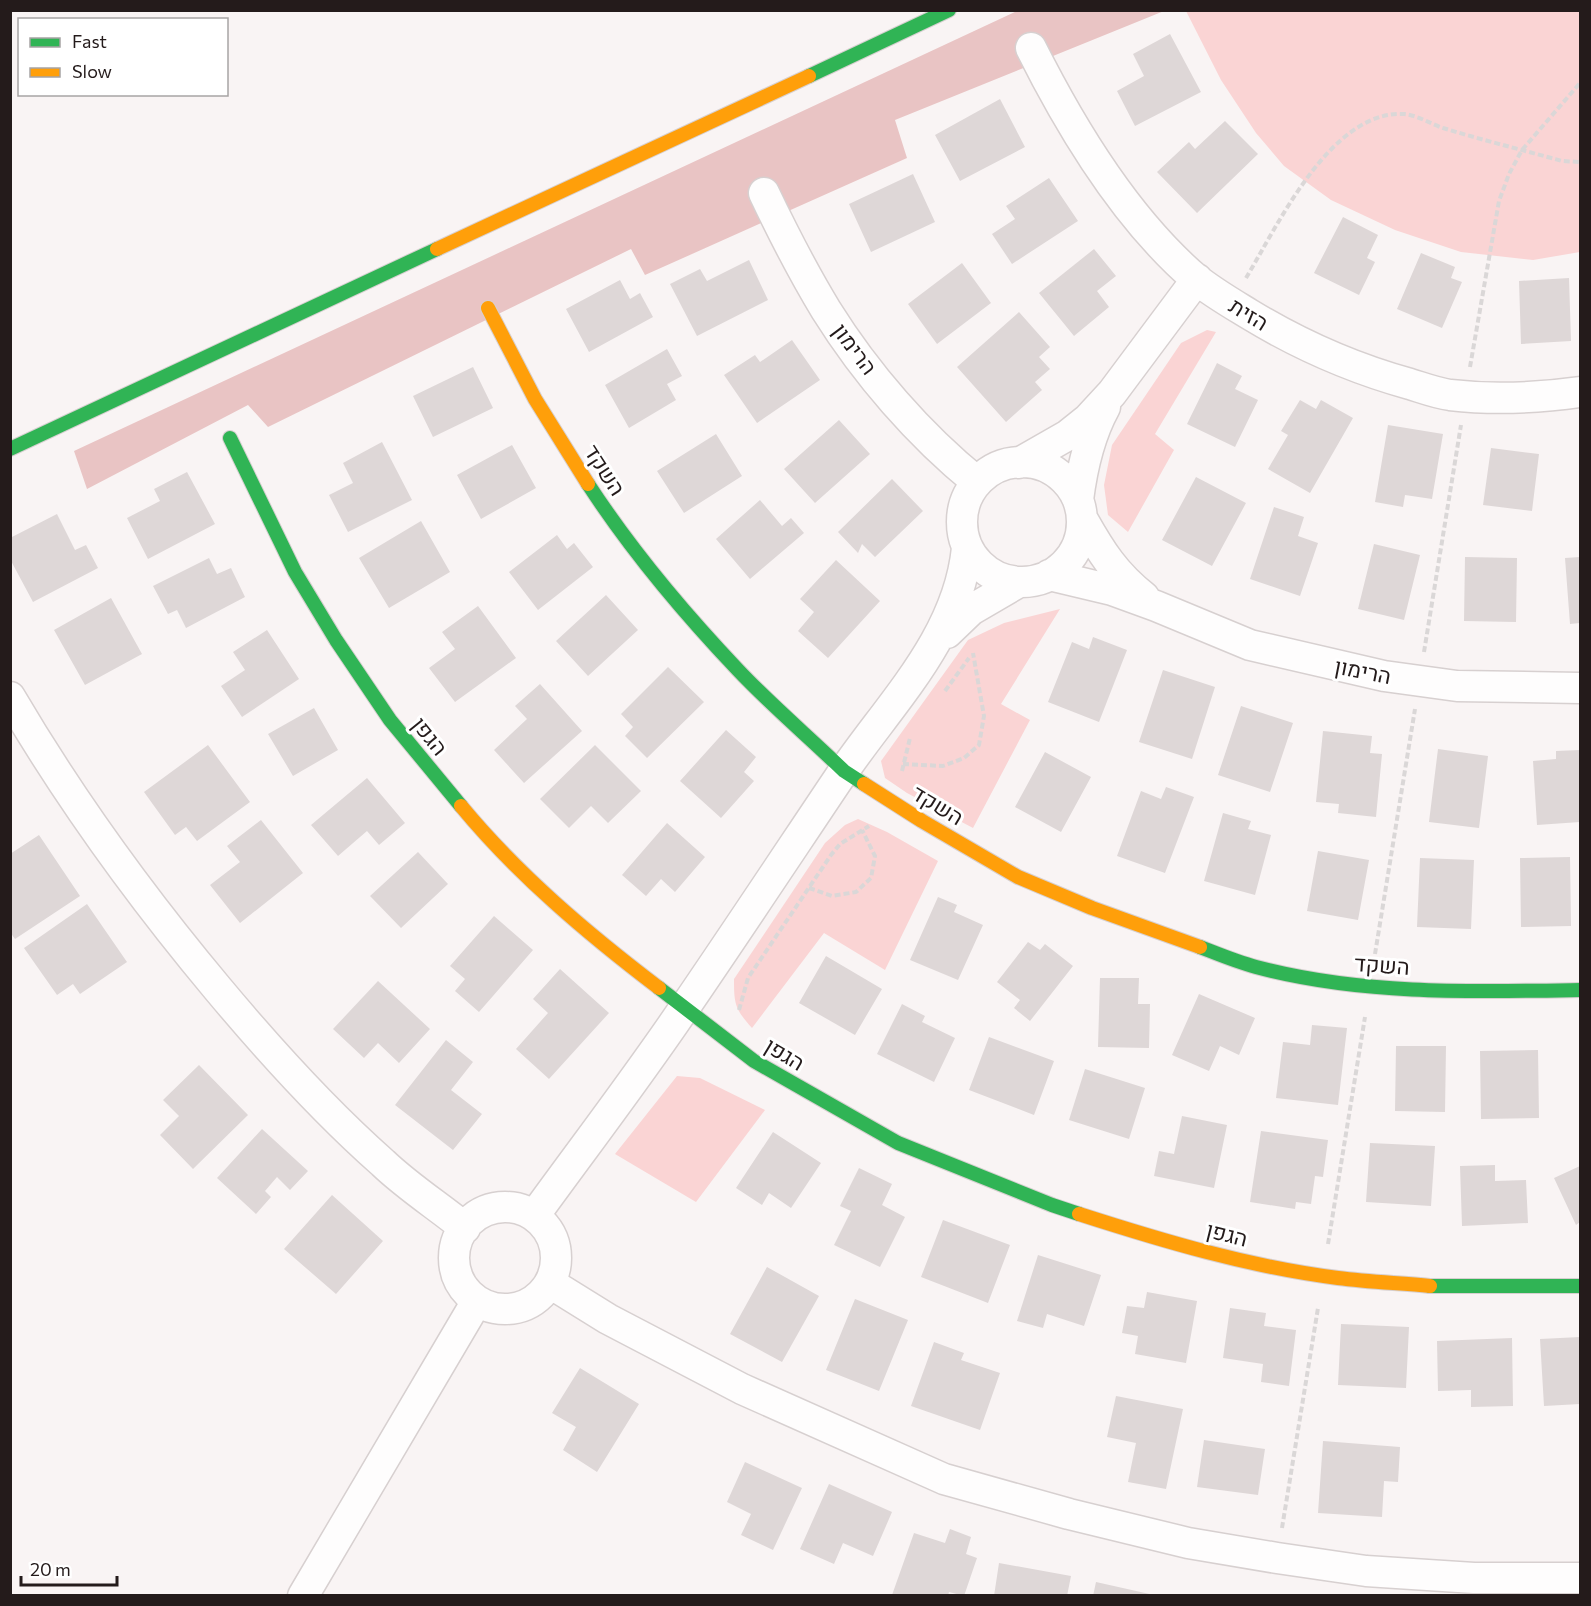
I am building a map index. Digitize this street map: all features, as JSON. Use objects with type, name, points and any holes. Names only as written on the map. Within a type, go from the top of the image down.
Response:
[{"type":"street","points":[[10,449],[949,10]]},
{"type":"street","name":"הזית","points":[[1031,48],[1076,130],[1106,178],[1170,254],[1197,279],[1230,303],[1286,337],[1342,362],[1384,377],[1448,394],[1505,398],[1581,392]]},
{"type":"street","name":"הרימון","points":[[764,192],[793,252],[827,311],[867,367],[907,415],[944,453],[977,482]]},
{"type":"street","points":[[1019,463],[1068,435],[1088,419],[1112,393],[1197,279]]},
{"type":"street","name":"השקד","points":[[488,308],[535,399],[613,522],[675,599],[738,670],[844,771],[922,821],[1018,877],[1122,919],[1254,967],[1333,982],[1449,991],[1581,990]]},
{"type":"street","points":[[1081,510],[1068,483],[1052,470],[1033,463],[1019,463],[993,469],[977,482],[967,497],[962,514],[962,531],[967,548],[977,563],[990,574],[1007,581],[1019,582],[1042,579],[1057,571],[1070,559],[1080,541],[1081,510],[1081,472],[1099,418],[1112,393]]},
{"type":"street","name":"הגפן","points":[[230,438],[295,572],[336,640],[390,720],[465,811],[533,884],[613,953],[754,1061],[898,1143],[1052,1205],[1138,1232],[1244,1261],[1336,1278],[1447,1287],[1581,1286]]},
{"type":"street","name":"הרימון","points":[[1081,510],[1102,554],[1131,586],[1156,606]]},
{"type":"street","points":[[534,1216],[684,1009],[844,771],[936,643],[959,594],[965,571],[967,548]]},
{"type":"street","name":"הרימון","points":[[1049,575],[1112,590],[1250,645],[1384,676],[1457,686],[1581,688]]},
{"type":"street","points":[[936,643],[971,610],[1019,582]]},
{"type":"street","points":[[10,697],[64,783],[119,862],[171,933],[244,1020],[305,1087],[383,1164],[465,1228]]},
{"type":"street","points":[[498,1207],[514,1208],[529,1212],[534,1216],[542,1221],[551,1234],[556,1250],[556,1267],[550,1283],[540,1296],[527,1305],[513,1309],[498,1309],[483,1305],[461,1284],[455,1269],[454,1252],[459,1236],[469,1222],[483,1212],[498,1207]]},
{"type":"street","points":[[550,1283],[608,1319],[742,1389],[840,1434],[956,1482],[1069,1514],[1188,1543],[1277,1558],[1366,1571],[1452,1577],[1581,1578]]},
{"type":"street","points":[[303,1596],[477,1301]]},
{"type":"path","points":[[1466,395],[1498,201],[1522,150],[1581,82]]},
{"type":"path","points":[[1230,303],[1307,178],[1326,154],[1353,130],[1379,116],[1406,114],[1443,128],[1562,161],[1581,162]]},
{"type":"path","points":[[903,764],[943,766],[964,758],[979,745],[984,716],[973,653]]},
{"type":"path","points":[[809,888],[832,896],[855,892],[871,878],[875,856],[862,830]]},
{"type":"shaded area","points":[[1017,11],[1164,11],[895,120],[907,158],[645,275],[631,249],[268,427],[248,405],[87,489],[74,451]]},
{"type":"shaded area","points":[[1186,11],[1580,11],[1580,252],[1533,260],[1461,252],[1395,230],[1331,200],[1284,166],[1256,133],[1221,80]]},
{"type":"shaded area","points":[[1207,330],[1216,332],[1155,434],[1174,450],[1128,532],[1108,515],[1104,485],[1112,445],[1181,343]]},
{"type":"shaded area","points":[[1060,609],[1001,704],[1030,720],[973,828],[907,793],[885,778],[881,761],[968,640],[1004,623]]},
{"type":"shaded area","points":[[858,819],[887,832],[938,861],[885,970],[824,933],[752,1028],[737,1006],[734,979],[825,843],[845,825]]},
{"type":"shaded area","points":[[677,1076],[700,1078],[765,1110],[696,1202],[615,1154]]},
{"type":"building","points":[[1170,34],[1201,92],[1135,126],[1117,91],[1144,76],[1133,54]]},
{"type":"building","points":[[1000,99],[1025,147],[960,181],[935,135]]},
{"type":"building","points":[[1225,121],[1258,154],[1197,213],[1157,172],[1189,142],[1195,149]]},
{"type":"building","points":[[913,174],[935,222],[871,252],[849,204]]},
{"type":"building","points":[[1049,178],[1078,221],[1012,264],[992,234],[1015,219],[1006,206]]},
{"type":"building","points":[[1343,217],[1378,235],[1367,258],[1375,262],[1359,295],[1314,273]]},
{"type":"building","points":[[1094,249],[1116,276],[1097,291],[1109,307],[1074,336],[1039,293]]},
{"type":"building","points":[[1421,253],[1455,267],[1451,278],[1462,282],[1442,328],[1397,309]]},
{"type":"building","points":[[749,260],[768,300],[697,336],[670,284],[700,269],[707,281]]},
{"type":"building","points":[[962,263],[991,303],[937,344],[908,304]]},
{"type":"building","points":[[1569,278],[1571,341],[1521,344],[1519,281]]},
{"type":"building","points":[[620,280],[630,299],[640,293],[653,317],[589,352],[566,309]]},
{"type":"building","points":[[1019,312],[1050,347],[1039,357],[1050,369],[1035,382],[1042,390],[1006,422],[957,367]]},
{"type":"building","points":[[792,340],[820,380],[757,423],[724,375],[755,355],[760,362]]},
{"type":"building","points":[[667,349],[682,376],[667,384],[676,400],[629,428],[605,385]]},
{"type":"building","points":[[1217,363],[1242,376],[1235,389],[1258,400],[1235,447],[1187,424]]},
{"type":"building","points":[[473,367],[493,408],[433,437],[413,396]]},
{"type":"building","points":[[1300,400],[1316,409],[1321,400],[1353,418],[1310,493],[1268,469],[1288,435],[1281,431]]},
{"type":"building","points":[[839,420],[870,454],[815,503],[784,469]]},
{"type":"building","points":[[1388,425],[1443,434],[1432,499],[1405,495],[1403,507],[1375,502]]},
{"type":"building","points":[[716,434],[742,476],[684,513],[657,471]]},
{"type":"building","points":[[382,442],[412,500],[348,532],[329,495],[353,483],[343,463]]},
{"type":"building","points":[[512,445],[536,488],[481,519],[457,475]]},
{"type":"building","points":[[1491,448],[1539,454],[1532,511],[1483,505]]},
{"type":"building","points":[[187,472],[215,524],[148,559],[127,518],[160,501],[154,489]]},
{"type":"building","points":[[1196,477],[1246,503],[1212,566],[1162,540]]},
{"type":"building","points":[[892,479],[923,511],[875,557],[862,544],[858,553],[838,532]]},
{"type":"building","points":[[760,500],[782,526],[791,518],[804,533],[750,579],[716,539]]},
{"type":"building","points":[[1274,507],[1304,517],[1298,536],[1318,543],[1300,596],[1250,579]]},
{"type":"building","points":[[57,514],[75,550],[86,545],[98,568],[33,602],[10,559],[10,538]]},
{"type":"building","points":[[421,521],[450,572],[389,608],[359,558]]},
{"type":"building","points":[[557,535],[567,549],[574,543],[593,567],[538,610],[509,572]]},
{"type":"building","points":[[1374,544],[1420,555],[1404,620],[1358,609]]},
{"type":"building","points":[[1465,557],[1517,558],[1516,622],[1464,621]]},
{"type":"building","points":[[1580,557],[1580,623],[1570,624],[1565,558]]},
{"type":"building","points":[[209,558],[217,574],[231,568],[245,597],[186,628],[177,610],[168,614],[153,586]]},
{"type":"building","points":[[836,560],[880,601],[828,658],[798,631],[814,612],[800,599]]},
{"type":"building","points":[[606,595],[638,630],[588,676],[556,641]]},
{"type":"building","points":[[111,598],[142,654],[85,685],[54,630]]},
{"type":"building","points":[[478,606],[516,658],[455,702],[429,668],[455,649],[442,632]]},
{"type":"building","points":[[267,630],[299,679],[242,717],[221,686],[245,670],[233,652]]},
{"type":"building","points":[[1093,637],[1127,650],[1099,722],[1048,702],[1072,642],[1089,649]]},
{"type":"building","points":[[668,667],[704,702],[647,758],[625,736],[633,727],[621,714]]},
{"type":"building","points":[[1163,670],[1215,687],[1192,759],[1139,742]]},
{"type":"building","points":[[540,684],[582,731],[524,783],[494,750],[527,719],[515,706]]},
{"type":"building","points":[[1241,706],[1293,723],[1270,792],[1218,775]]},
{"type":"building","points":[[314,708],[338,750],[293,776],[268,734]]},
{"type":"building","points":[[726,730],[756,757],[744,772],[754,781],[721,818],[680,781]]},
{"type":"building","points":[[1323,731],[1372,736],[1370,753],[1382,754],[1376,817],[1338,813],[1339,804],[1316,802]]},
{"type":"building","points":[[208,745],[250,802],[197,841],[186,827],[175,835],[144,792]]},
{"type":"building","points":[[595,745],[641,791],[608,823],[591,806],[569,828],[540,799]]},
{"type":"building","points":[[1438,749],[1488,756],[1479,828],[1429,822]]},
{"type":"building","points":[[1580,750],[1580,822],[1537,825],[1533,761],[1556,759],[1556,751]]},
{"type":"building","points":[[1045,752],[1091,777],[1061,832],[1015,807]]},
{"type":"building","points":[[367,778],[405,823],[379,845],[367,831],[338,856],[311,825]]},
{"type":"building","points":[[1166,787],[1194,797],[1165,873],[1117,856],[1141,791],[1161,799]]},
{"type":"building","points":[[1223,813],[1251,821],[1248,829],[1271,835],[1255,895],[1204,881]]},
{"type":"building","points":[[261,820],[303,873],[240,923],[210,885],[240,862],[227,846]]},
{"type":"building","points":[[667,823],[705,857],[675,892],[661,879],[646,896],[622,875]]},
{"type":"building","points":[[39,835],[80,896],[15,939],[10,932],[10,854]]},
{"type":"building","points":[[1318,851],[1369,860],[1358,920],[1307,911]]},
{"type":"building","points":[[418,852],[448,884],[401,928],[370,896]]},
{"type":"building","points":[[1570,857],[1571,926],[1521,927],[1520,858]]},
{"type":"building","points":[[1420,858],[1474,860],[1471,929],[1417,927]]},
{"type":"building","points":[[938,897],[957,905],[954,912],[983,925],[958,980],[910,960]]},
{"type":"building","points":[[87,904],[127,962],[80,994],[73,984],[57,995],[24,948]]},
{"type":"building","points":[[494,916],[533,950],[479,1012],[455,991],[465,979],[450,966]]},
{"type":"building","points":[[1028,942],[1040,950],[1045,944],[1073,966],[1030,1021],[1014,1008],[1020,1000],[997,982]]},
{"type":"building","points":[[826,956],[882,989],[855,1035],[799,1003]]},
{"type":"building","points":[[560,969],[609,1013],[549,1079],[516,1049],[548,1013],[533,999]]},
{"type":"building","points":[[1100,978],[1139,978],[1138,1004],[1150,1004],[1149,1048],[1098,1047]]},
{"type":"building","points":[[378,981],[430,1029],[399,1063],[378,1043],[364,1058],[333,1029]]},
{"type":"building","points":[[1199,994],[1255,1018],[1239,1055],[1220,1046],[1209,1071],[1172,1055]]},
{"type":"building","points":[[902,1004],[925,1016],[922,1022],[955,1038],[934,1082],[877,1054]]},
{"type":"building","points":[[1312,1025],[1347,1028],[1338,1105],[1276,1098],[1283,1042],[1310,1045]]},
{"type":"building","points":[[989,1037],[1054,1061],[1034,1115],[969,1090]]},
{"type":"building","points":[[446,1040],[473,1062],[451,1090],[482,1114],[453,1150],[395,1105]]},
{"type":"building","points":[[1396,1046],[1446,1046],[1445,1112],[1395,1111]]},
{"type":"building","points":[[1538,1050],[1539,1118],[1481,1119],[1480,1051]]},
{"type":"building","points":[[199,1065],[248,1115],[193,1169],[160,1135],[179,1116],[163,1100]]},
{"type":"building","points":[[1085,1069],[1145,1088],[1129,1139],[1069,1120]]},
{"type":"building","points":[[1182,1116],[1227,1125],[1214,1188],[1154,1176],[1159,1151],[1174,1154]]},
{"type":"building","points":[[262,1129],[308,1171],[290,1190],[277,1177],[265,1191],[271,1197],[256,1214],[217,1178]]},
{"type":"building","points":[[1261,1131],[1328,1140],[1323,1177],[1315,1176],[1311,1204],[1296,1202],[1295,1209],[1250,1202]]},
{"type":"building","points":[[773,1132],[821,1163],[791,1208],[769,1193],[762,1205],[736,1188]]},
{"type":"building","points":[[1370,1143],[1435,1146],[1431,1206],[1366,1202]]},
{"type":"building","points":[[1495,1165],[1495,1181],[1526,1180],[1528,1223],[1462,1226],[1460,1166]]},
{"type":"building","points":[[1580,1166],[1580,1222],[1576,1225],[1554,1178]]},
{"type":"building","points":[[859,1168],[892,1184],[882,1205],[905,1217],[880,1267],[834,1245],[851,1211],[840,1206]]},
{"type":"building","points":[[332,1195],[383,1241],[336,1294],[284,1249]]},
{"type":"building","points":[[943,1220],[1010,1245],[988,1303],[921,1277]]},
{"type":"building","points":[[1038,1255],[1101,1275],[1084,1326],[1047,1314],[1043,1328],[1017,1321]]},
{"type":"building","points":[[767,1267],[819,1296],[782,1362],[730,1334]]},
{"type":"building","points":[[1147,1292],[1197,1301],[1186,1363],[1135,1354],[1138,1336],[1122,1333],[1127,1306],[1144,1308]]},
{"type":"building","points":[[855,1299],[908,1320],[879,1391],[826,1370]]},
{"type":"building","points":[[1230,1308],[1266,1313],[1264,1326],[1296,1330],[1289,1386],[1261,1382],[1263,1364],[1223,1358]]},
{"type":"building","points":[[1341,1324],[1409,1327],[1406,1388],[1338,1385]]},
{"type":"building","points":[[1580,1337],[1580,1404],[1544,1406],[1540,1339]]},
{"type":"building","points":[[1512,1338],[1513,1406],[1471,1407],[1471,1390],[1438,1391],[1437,1341]]},
{"type":"building","points":[[934,1342],[964,1353],[961,1360],[1000,1373],[980,1430],[911,1406]]},
{"type":"building","points":[[580,1368],[639,1404],[597,1472],[563,1450],[576,1427],[552,1413]]},
{"type":"building","points":[[1116,1396],[1183,1409],[1166,1489],[1128,1482],[1136,1443],[1107,1437]]},
{"type":"building","points":[[1204,1440],[1265,1449],[1258,1495],[1197,1487]]},
{"type":"building","points":[[1323,1441],[1400,1447],[1398,1482],[1384,1481],[1382,1517],[1318,1513]]},
{"type":"building","points":[[745,1462],[802,1488],[773,1550],[741,1535],[751,1514],[727,1502]]},
{"type":"building","points":[[829,1484],[892,1512],[873,1556],[843,1543],[834,1564],[800,1549]]},
{"type":"building","points":[[950,1529],[971,1537],[966,1554],[977,1558],[964,1596],[949,1592],[948,1596],[892,1595],[914,1533],[945,1543]]},
{"type":"building","points":[[999,1563],[1071,1576],[1067,1596],[994,1596]]},
{"type":"building","points":[[1096,1582],[1154,1595],[1154,1596],[1093,1596]]},
{"type":"traffic: fast","points":[[809,76],[949,10]]},
{"type":"traffic: fast","points":[[10,449],[437,249]]},
{"type":"traffic: fast","points":[[230,438],[295,572],[336,640],[390,720],[461,806]]},
{"type":"traffic: fast","points":[[588,484],[640,557],[738,670],[844,771],[864,784]]},
{"type":"traffic: fast","points":[[1200,947],[1256,967],[1336,983],[1417,990],[1580,990]]},
{"type":"traffic: fast","points":[[659,988],[754,1061],[898,1143],[1079,1214]]},
{"type":"traffic: fast","points":[[1430,1286],[1580,1286]]},
{"type":"traffic: slow","points":[[437,249],[809,76]]},
{"type":"traffic: slow","points":[[488,308],[535,399],[588,484]]},
{"type":"traffic: slow","points":[[864,784],[1018,877],[1092,908],[1200,947]]},
{"type":"traffic: slow","points":[[461,806],[506,856],[555,903],[659,988]]},
{"type":"traffic: slow","points":[[1079,1214],[1175,1243],[1272,1267],[1361,1281],[1430,1286]]}]
